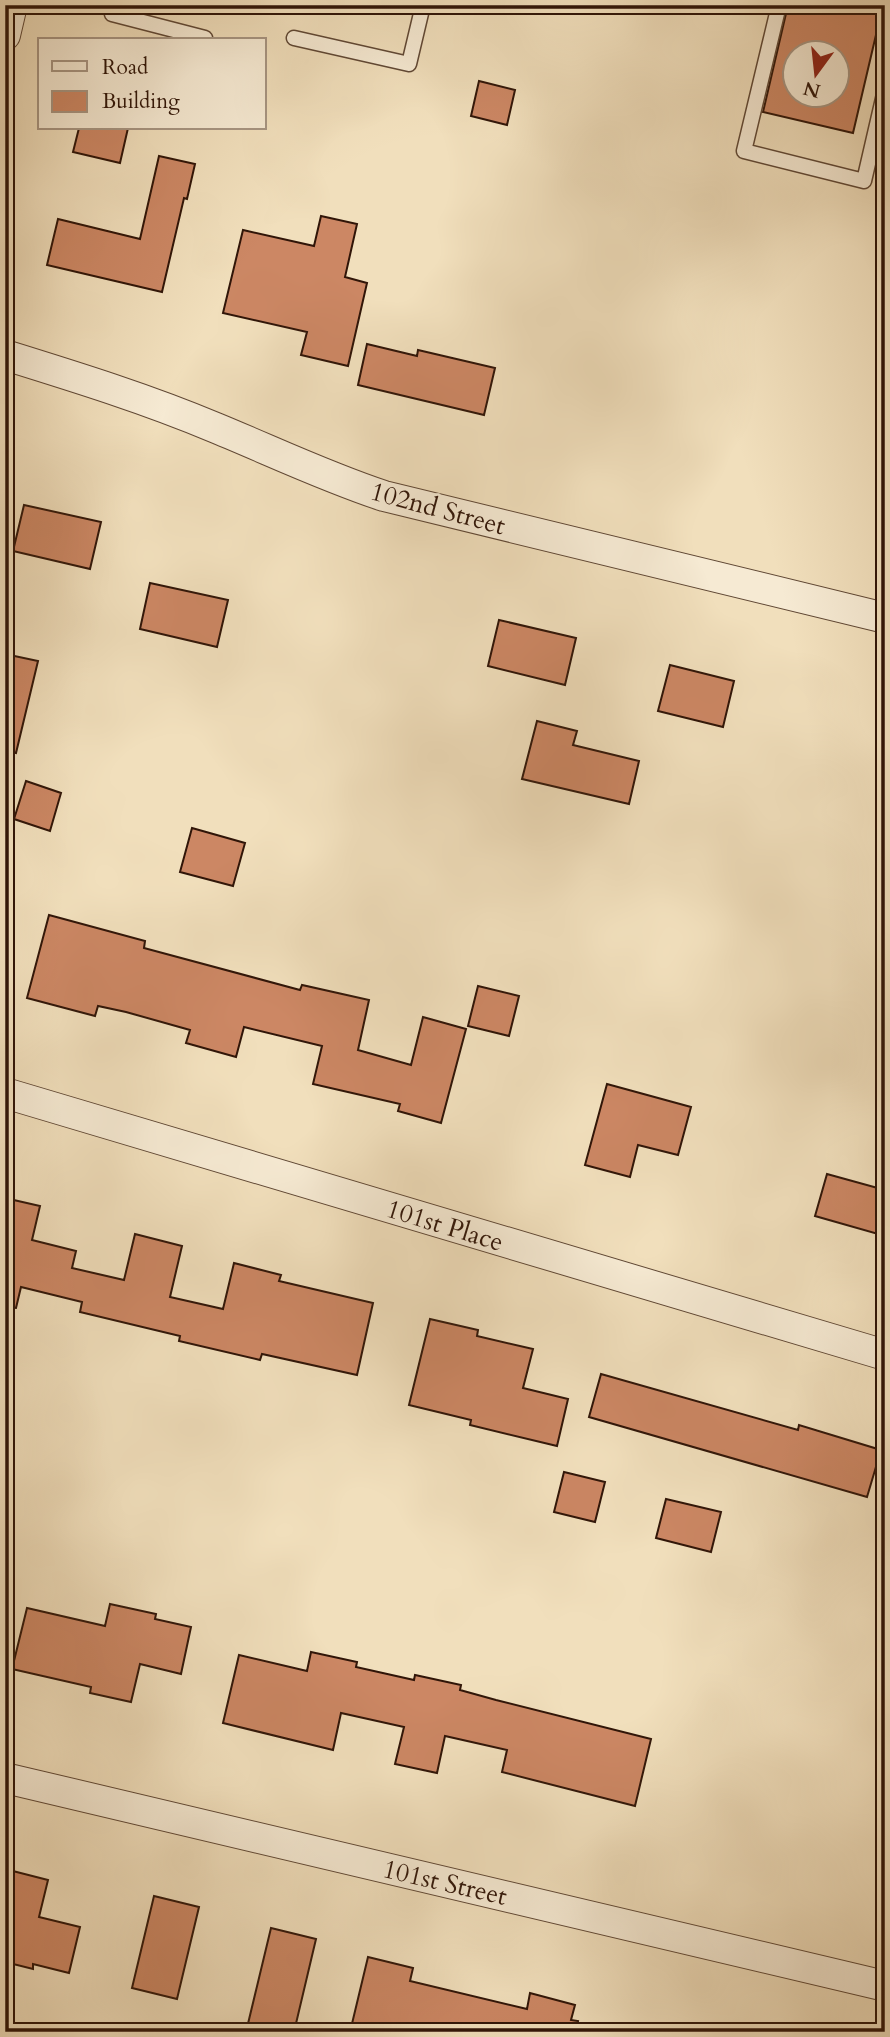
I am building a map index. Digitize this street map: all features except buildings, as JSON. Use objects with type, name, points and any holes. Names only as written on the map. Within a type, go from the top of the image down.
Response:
[{"type":"street","points":[[5,35],[12,5]]},
{"type":"street","name":"102nd Street","points":[[5,355],[134,396],[218,428],[348,484],[384,496],[885,618]]},
{"type":"street","name":"101st Place","points":[[5,1093],[885,1355]]},
{"type":"street","name":"101st Street","points":[[5,1778],[885,1986]]},
{"type":"lane","points":[[114,5],[112,14],[205,38]]},
{"type":"lane","points":[[294,38],[409,64],[423,5]]},
{"type":"lane","points":[[779,5],[744,151],[864,181],[885,90]]}]
